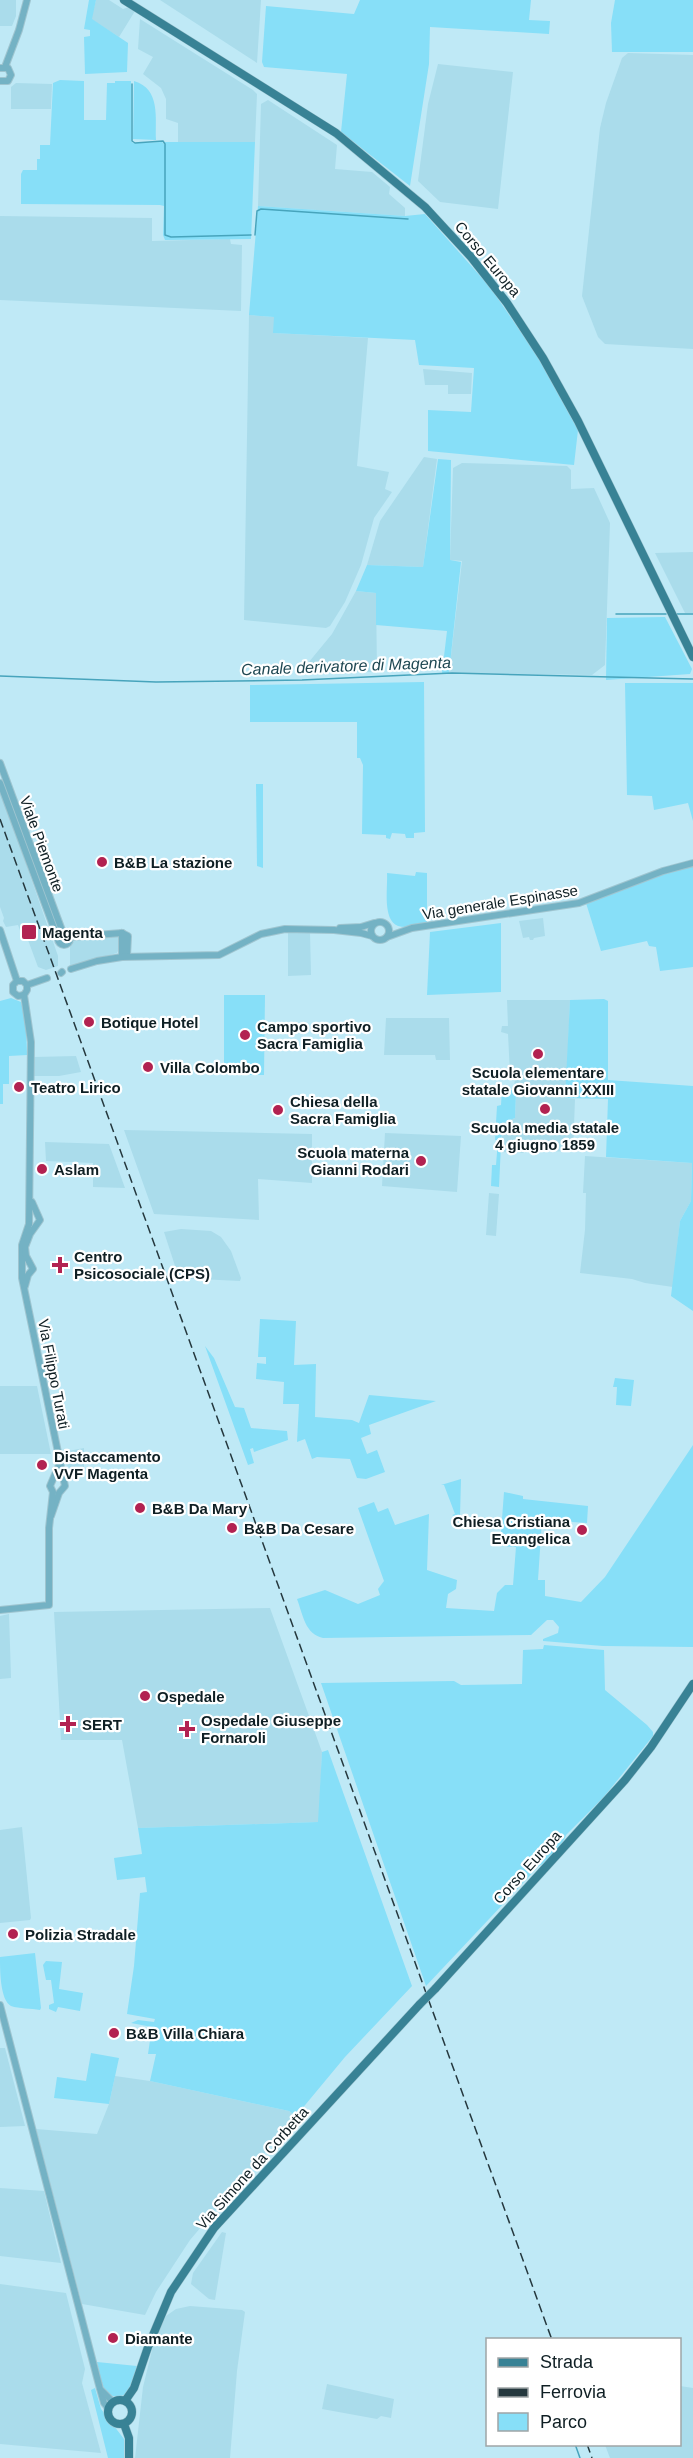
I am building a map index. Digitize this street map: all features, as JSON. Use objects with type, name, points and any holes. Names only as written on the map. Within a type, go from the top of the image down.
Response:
[{"type":"main road","name":"Corso Europa","points":[[124,0],[294,105],[356,148],[425,207],[492,284],[520,321],[578,421],[693,657]]},
{"type":"main road","name":"Corso Europa","points":[[370,2058],[625,1780],[658,1738],[693,1684]]},
{"type":"main road","name":"Via Simone da Corbetta","points":[[125,2401],[134,2388],[159,2318],[185,2269],[214,2228],[370,2058]]},
{"type":"main road","points":[[125,2401],[132,2411],[130,2419],[124,2424],[112,2422],[108,2416],[111,2405],[125,2401]]},
{"type":"main road","points":[[124,2424],[129,2438],[129,2457]]},
{"type":"street","points":[[0,81],[7,81],[10,78],[10,70],[3,67],[19,30],[27,0]]},
{"type":"street","name":"Viale Piemonte","points":[[0,763],[61,934]]},
{"type":"street","name":"Viale Piemonte","points":[[0,783],[55,931],[61,934]]},
{"type":"street","name":"Via generale Espinasse","points":[[71,969],[125,956],[219,955],[272,931],[334,930],[385,922],[400,928],[412,928],[579,903],[663,871],[693,863]]},
{"type":"street","points":[[385,922],[389,931],[387,937]]},
{"type":"street","points":[[372,936],[371,928],[374,923]]},
{"type":"street","name":"Via generale Espinasse","points":[[334,930],[372,936],[380,940],[412,928]]},
{"type":"street","points":[[0,930],[17,981]]},
{"type":"street","points":[[70,937],[69,943],[63,945],[58,942],[61,934],[70,937],[122,933],[128,936],[125,956]]},
{"type":"street","points":[[27,985],[47,978]]},
{"type":"street","points":[[17,981],[22,981],[27,985]]},
{"type":"street","points":[[17,981],[13,985],[13,992],[18,996],[24,995]]},
{"type":"street","points":[[27,985],[24,995],[31,1042],[31,1224]]},
{"type":"street","points":[[30,1195],[40,1221],[31,1224]]},
{"type":"street","points":[[31,1224],[31,1216],[37,1215]]},
{"type":"street","name":"Via Filippo Turati","points":[[31,1224],[22,1245],[26,1268],[25,1287],[60,1465],[58,1480]]},
{"type":"street","points":[[0,1610],[50,1605],[51,1516],[56,1492],[65,1486],[58,1480],[50,1485],[56,1492]]},
{"type":"street","points":[[0,2006],[100,2389],[104,2403],[111,2405]]},
{"type":"shaded area","points":[[0,0],[16,0],[16,16],[12,26],[0,26]]},
{"type":"shaded area","points":[[96,0],[109,0],[123,9],[129,7],[135,11],[119,37],[91,19]]},
{"type":"shaded area","points":[[160,0],[261,0],[257,63]]},
{"type":"shaded area","points":[[140,19],[257,94],[255,142],[178,142],[178,123],[166,119],[166,99],[161,88],[143,74],[153,57],[138,49]]},
{"type":"shaded area","points":[[628,53],[693,55],[693,349],[605,344],[598,337],[582,296],[600,128],[622,58]]},
{"type":"shaded area","points":[[438,64],[513,72],[498,209],[440,202],[418,181],[428,104]]},
{"type":"shaded area","points":[[16,83],[52,84],[51,109],[11,109],[11,87]]},
{"type":"shaded area","points":[[268,100],[337,145],[335,169],[372,172],[390,187],[389,194],[405,208],[405,216],[258,206],[261,104]]},
{"type":"shaded area","points":[[0,216],[152,218],[152,241],[230,239],[231,244],[242,245],[241,311],[0,300]]},
{"type":"shaded area","points":[[249,315],[274,317],[274,333],[368,338],[357,466],[389,472],[385,489],[392,492],[374,518],[361,565],[345,602],[330,626],[326,628],[244,620]]},
{"type":"shaded area","points":[[423,369],[472,373],[471,394],[448,394],[448,385],[425,385]]},
{"type":"shaded area","points":[[424,457],[437,459],[423,567],[367,565],[380,521]]},
{"type":"shaded area","points":[[462,463],[567,466],[571,470],[571,489],[594,488],[610,523],[605,665],[592,675],[449,673],[462,561],[450,560],[453,468]]},
{"type":"shaded area","points":[[693,552],[693,613],[685,613],[655,553]]},
{"type":"shaded area","points":[[356,591],[376,593],[377,672],[341,672],[304,668],[332,634]]},
{"type":"shaded area","points":[[0,789],[58,956],[58,966],[46,970],[38,967],[28,940],[24,941],[18,925],[6,927],[3,921],[0,907]]},
{"type":"shaded area","points":[[543,918],[545,936],[533,940],[529,937],[523,938],[519,921]]},
{"type":"shaded area","points":[[288,932],[310,932],[311,975],[288,976]]},
{"type":"shaded area","points":[[115,934],[120,939],[117,953],[70,966],[70,947],[74,941]]},
{"type":"shaded area","points":[[507,1000],[570,1000],[566,1098],[575,1099],[573,1152],[525,1150],[524,1153],[501,1152],[502,1123],[515,1118],[516,1093],[514,1090],[515,1077],[510,1074],[508,1034],[501,1032],[502,1026],[508,1026]]},
{"type":"shaded area","points":[[386,1018],[449,1018],[450,1060],[436,1060],[435,1055],[384,1055]]},
{"type":"shaded area","points":[[76,1056],[81,1072],[59,1076],[34,1076],[34,1057]]},
{"type":"shaded area","points":[[124,1130],[312,1134],[312,1183],[258,1179],[259,1220],[154,1214]]},
{"type":"shaded area","name":"Scuola materna Gianni Rodari","points":[[385,1133],[461,1136],[457,1192],[382,1186]]},
{"type":"shaded area","points":[[45,1142],[109,1144],[125,1188],[93,1187],[93,1163],[46,1161]]},
{"type":"shaded area","points":[[585,1156],[692,1163],[691,1201],[680,1221],[673,1287],[632,1279],[580,1273],[585,1230],[586,1193],[583,1193]]},
{"type":"shaded area","points":[[489,1193],[499,1194],[496,1236],[486,1235]]},
{"type":"shaded area","points":[[181,1229],[211,1231],[221,1237],[231,1251],[241,1278],[240,1281],[179,1278],[164,1232]]},
{"type":"shaded area","points":[[0,1386],[37,1386],[51,1454],[0,1454]]},
{"type":"shaded area","points":[[84,1448],[84,1476],[82,1477],[65,1464],[63,1452]]},
{"type":"shaded area","name":"Ospedale Giuseppe Fornaroli","points":[[270,1608],[322,1752],[319,1822],[138,1828],[122,1740],[61,1740],[54,1612]]},
{"type":"shaded area","points":[[9,1614],[11,1678],[0,1679],[0,1616]]},
{"type":"shaded area","points":[[22,1827],[31,1918],[30,1920],[0,1923],[0,1830]]},
{"type":"shaded area","points":[[0,2048],[5,2048],[25,2126],[0,2127]]},
{"type":"shaded area","points":[[115,2076],[150,2081],[289,2111],[296,2116],[190,2240],[156,2292],[145,2315],[82,2304],[36,2129],[97,2134],[109,2104]]},
{"type":"shaded area","points":[[0,2188],[44,2191],[61,2263],[0,2256]]},
{"type":"shaded area","points":[[222,2232],[226,2233],[215,2300],[209,2299],[191,2284],[193,2273]]},
{"type":"shaded area","points":[[0,2284],[66,2293],[85,2369],[82,2383],[101,2453],[0,2444]]},
{"type":"shaded area","points":[[190,2306],[245,2312],[237,2371],[230,2458],[135,2458],[143,2387],[155,2338],[166,2316],[176,2309]]},
{"type":"shaded area","points":[[327,2384],[394,2399],[391,2418],[381,2416],[377,2419],[322,2409]]},
{"type":"shaded area","points":[[681,2386],[693,2388],[693,2458],[610,2458],[605,2446],[681,2446]]},
{"type":"green space","points":[[89,0],[96,0],[92,19],[128,43],[127,72],[85,74],[84,37],[90,36],[90,30],[84,29]]},
{"type":"green space","points":[[360,0],[531,0],[529,20],[550,21],[549,34],[430,27],[429,64],[410,186],[341,132],[347,74],[264,67],[262,62],[266,6],[354,14]]},
{"type":"green space","points":[[615,0],[693,0],[693,52],[612,52],[611,23]]},
{"type":"green space","points":[[60,80],[84,81],[84,120],[106,120],[107,83],[131,81],[131,141],[133,143],[162,142],[165,145],[165,142],[255,142],[251,239],[165,240],[163,235],[164,206],[160,205],[21,204],[21,174],[23,170],[37,170],[40,145],[50,145],[53,83]]},
{"type":"green space","points":[[134,81],[149,90],[153,97],[156,114],[156,140],[133,139]]},
{"type":"green space","points":[[258,206],[405,216],[425,214],[490,287],[538,357],[578,430],[574,465],[428,451],[428,410],[471,412],[474,368],[419,365],[415,340],[273,333],[274,317],[249,315]]},
{"type":"green space","points":[[438,459],[451,460],[450,560],[461,562],[449,673],[442,673],[447,631],[376,625],[376,593],[356,591],[367,565],[423,567]]},
{"type":"green space","points":[[665,617],[692,669],[690,674],[606,680],[607,618]]},
{"type":"green space","points":[[424,682],[425,832],[414,833],[414,838],[406,838],[405,834],[392,833],[390,839],[386,838],[386,835],[362,834],[363,765],[360,758],[357,758],[357,722],[250,722],[250,685]]},
{"type":"green space","points":[[625,683],[693,683],[693,821],[688,803],[654,810],[652,796],[627,795]]},
{"type":"green space","points":[[256,784],[263,784],[263,868],[257,866]]},
{"type":"green space","points":[[693,866],[693,967],[660,971],[656,947],[649,946],[647,941],[601,951],[586,903],[668,872]]},
{"type":"green space","points":[[416,872],[427,873],[427,924],[401,927],[393,923],[388,910],[387,873],[415,876]]},
{"type":"green space","points":[[501,923],[501,992],[427,995],[430,932]]},
{"type":"green space","name":"Campo sportivo Sacra Famiglia","points":[[224,995],[265,995],[264,1075],[224,1075]]},
{"type":"green space","points":[[11,998],[21,1002],[26,1023],[27,1055],[9,1056],[9,1084],[3,1084],[3,1104],[0,1104],[0,1001]]},
{"type":"green space","points":[[604,999],[608,1001],[608,1080],[693,1086],[693,1311],[671,1296],[680,1221],[691,1201],[692,1163],[606,1157],[608,1099],[565,1098],[570,1000]]},
{"type":"green space","points":[[502,1090],[516,1092],[515,1118],[502,1123],[499,1187],[491,1186],[492,1165],[496,1165],[498,1140],[495,1140],[497,1106],[501,1105]]},
{"type":"green space","points":[[260,1319],[296,1321],[294,1365],[316,1364],[315,1417],[352,1420],[359,1423],[369,1395],[436,1401],[369,1425],[371,1434],[361,1438],[367,1454],[377,1450],[385,1472],[366,1479],[357,1478],[350,1459],[317,1457],[312,1459],[305,1439],[297,1442],[299,1404],[283,1404],[284,1382],[256,1379],[257,1363],[266,1364],[266,1357],[258,1357]]},
{"type":"green space","points":[[205,1346],[214,1358],[235,1407],[244,1408],[251,1428],[287,1431],[288,1440],[254,1452],[253,1448],[250,1449],[254,1463],[248,1465]]},
{"type":"green space","points":[[615,1378],[634,1380],[631,1406],[616,1405],[617,1387],[613,1387]]},
{"type":"green space","points":[[693,1445],[693,1647],[603,1646],[543,1641],[558,1633],[559,1627],[553,1620],[547,1620],[531,1635],[323,1638],[308,1628],[297,1599],[325,1590],[358,1604],[380,1595],[378,1589],[384,1581],[358,1508],[374,1502],[378,1512],[388,1508],[395,1525],[429,1514],[427,1570],[457,1580],[456,1589],[448,1594],[446,1608],[494,1611],[497,1593],[505,1585],[513,1585],[516,1547],[500,1546],[504,1492],[523,1496],[523,1499],[588,1506],[587,1523],[542,1520],[538,1580],[545,1580],[545,1596],[581,1602],[605,1577]]},
{"type":"green space","points":[[461,1479],[460,1516],[456,1517],[452,1515],[455,1514],[444,1485],[441,1485]]},
{"type":"green space","points":[[544,1645],[604,1650],[605,1690],[647,1725],[653,1732],[653,1736],[603,1798],[566,1835],[555,1853],[539,1866],[426,1986],[321,1683],[454,1681],[461,1685],[522,1684],[523,1650],[543,1649]]},
{"type":"green space","points":[[328,1750],[412,1986],[345,2057],[296,2116],[289,2111],[150,2081],[156,2054],[148,2054],[152,2027],[131,2023],[138,2020],[154,2022],[155,2019],[127,2014],[134,1966],[140,1893],[147,1892],[145,1877],[117,1880],[114,1858],[142,1854],[138,1828],[318,1822],[322,1752]]},
{"type":"green space","points":[[35,1953],[41,2008],[40,2010],[11,2006],[7,2003],[3,1991],[0,1957]]},
{"type":"green space","points":[[46,1961],[62,1962],[59,1989],[83,1993],[80,2011],[58,2007],[56,2012],[49,2009],[49,2005],[54,2003],[51,1980],[46,1980],[43,1965]]},
{"type":"green space","points":[[91,2053],[119,2058],[109,2104],[54,2098],[57,2077],[86,2081]]},
{"type":"green space","points":[[97,2362],[137,2366],[127,2393],[115,2396],[105,2390]]},
{"type":"green space","points":[[95,2388],[101,2409],[124,2439],[124,2458],[108,2458],[91,2390]]},
{"type":"waterway","points":[[132,84],[132,141],[135,143],[163,141],[165,144],[165,235],[171,237],[251,235]]},
{"type":"waterway","points":[[255,235],[257,211],[261,209],[408,219]]},
{"type":"waterway","points":[[616,614],[666,614]]},
{"type":"waterway","points":[[677,614],[693,614]]},
{"type":"waterway","name":"Canale derivatore di Magenta","points":[[0,676],[156,682],[302,680],[452,673],[693,679]]},
{"type":"waterway","points":[[576,2446],[580,2458]]},
{"type":"railway","points":[[0,819],[551,2338]]},
{"type":"railway","points":[[588,2446],[592,2458]]},
{"type":"place","name":"B&B La stazione","points":[[102,862]]},
{"type":"place","name":"Magenta","points":[[29,932]]},
{"type":"place","name":"Botique Hotel","points":[[89,1022]]},
{"type":"place","name":"Campo sportivo Sacra Famiglia","points":[[245,1035]]},
{"type":"place","name":"Scuola elementare statale Giovanni XXIII","points":[[538,1054]]},
{"type":"place","name":"Villa Colombo","points":[[148,1067]]},
{"type":"place","name":"Teatro Lirico","points":[[19,1087]]},
{"type":"place","name":"Scuola media statale 4 giugno 1859","points":[[545,1109]]},
{"type":"place","name":"Chiesa della Sacra Famiglia","points":[[278,1110]]},
{"type":"place","name":"Scuola materna Gianni Rodari","points":[[421,1161]]},
{"type":"place","name":"Aslam","points":[[42,1169]]},
{"type":"place","name":"Centro Psicosociale (CPS)","points":[[60,1265]]},
{"type":"place","name":"Distaccamento VVF Magenta","points":[[42,1465]]},
{"type":"place","name":"B&B Da Mary","points":[[140,1508]]},
{"type":"place","name":"B&B Da Cesare","points":[[232,1528]]},
{"type":"place","name":"Chiesa Cristiana Evangelica","points":[[582,1530]]},
{"type":"place","name":"Ospedale","points":[[145,1696]]},
{"type":"place","name":"SERT","points":[[68,1724]]},
{"type":"place","name":"Ospedale Giuseppe Fornaroli","points":[[187,1729]]},
{"type":"place","name":"Polizia Stradale","points":[[13,1934]]},
{"type":"place","name":"B&B Villa Chiara","points":[[114,2033]]},
{"type":"place","name":"Diamante","points":[[113,2338]]}]
